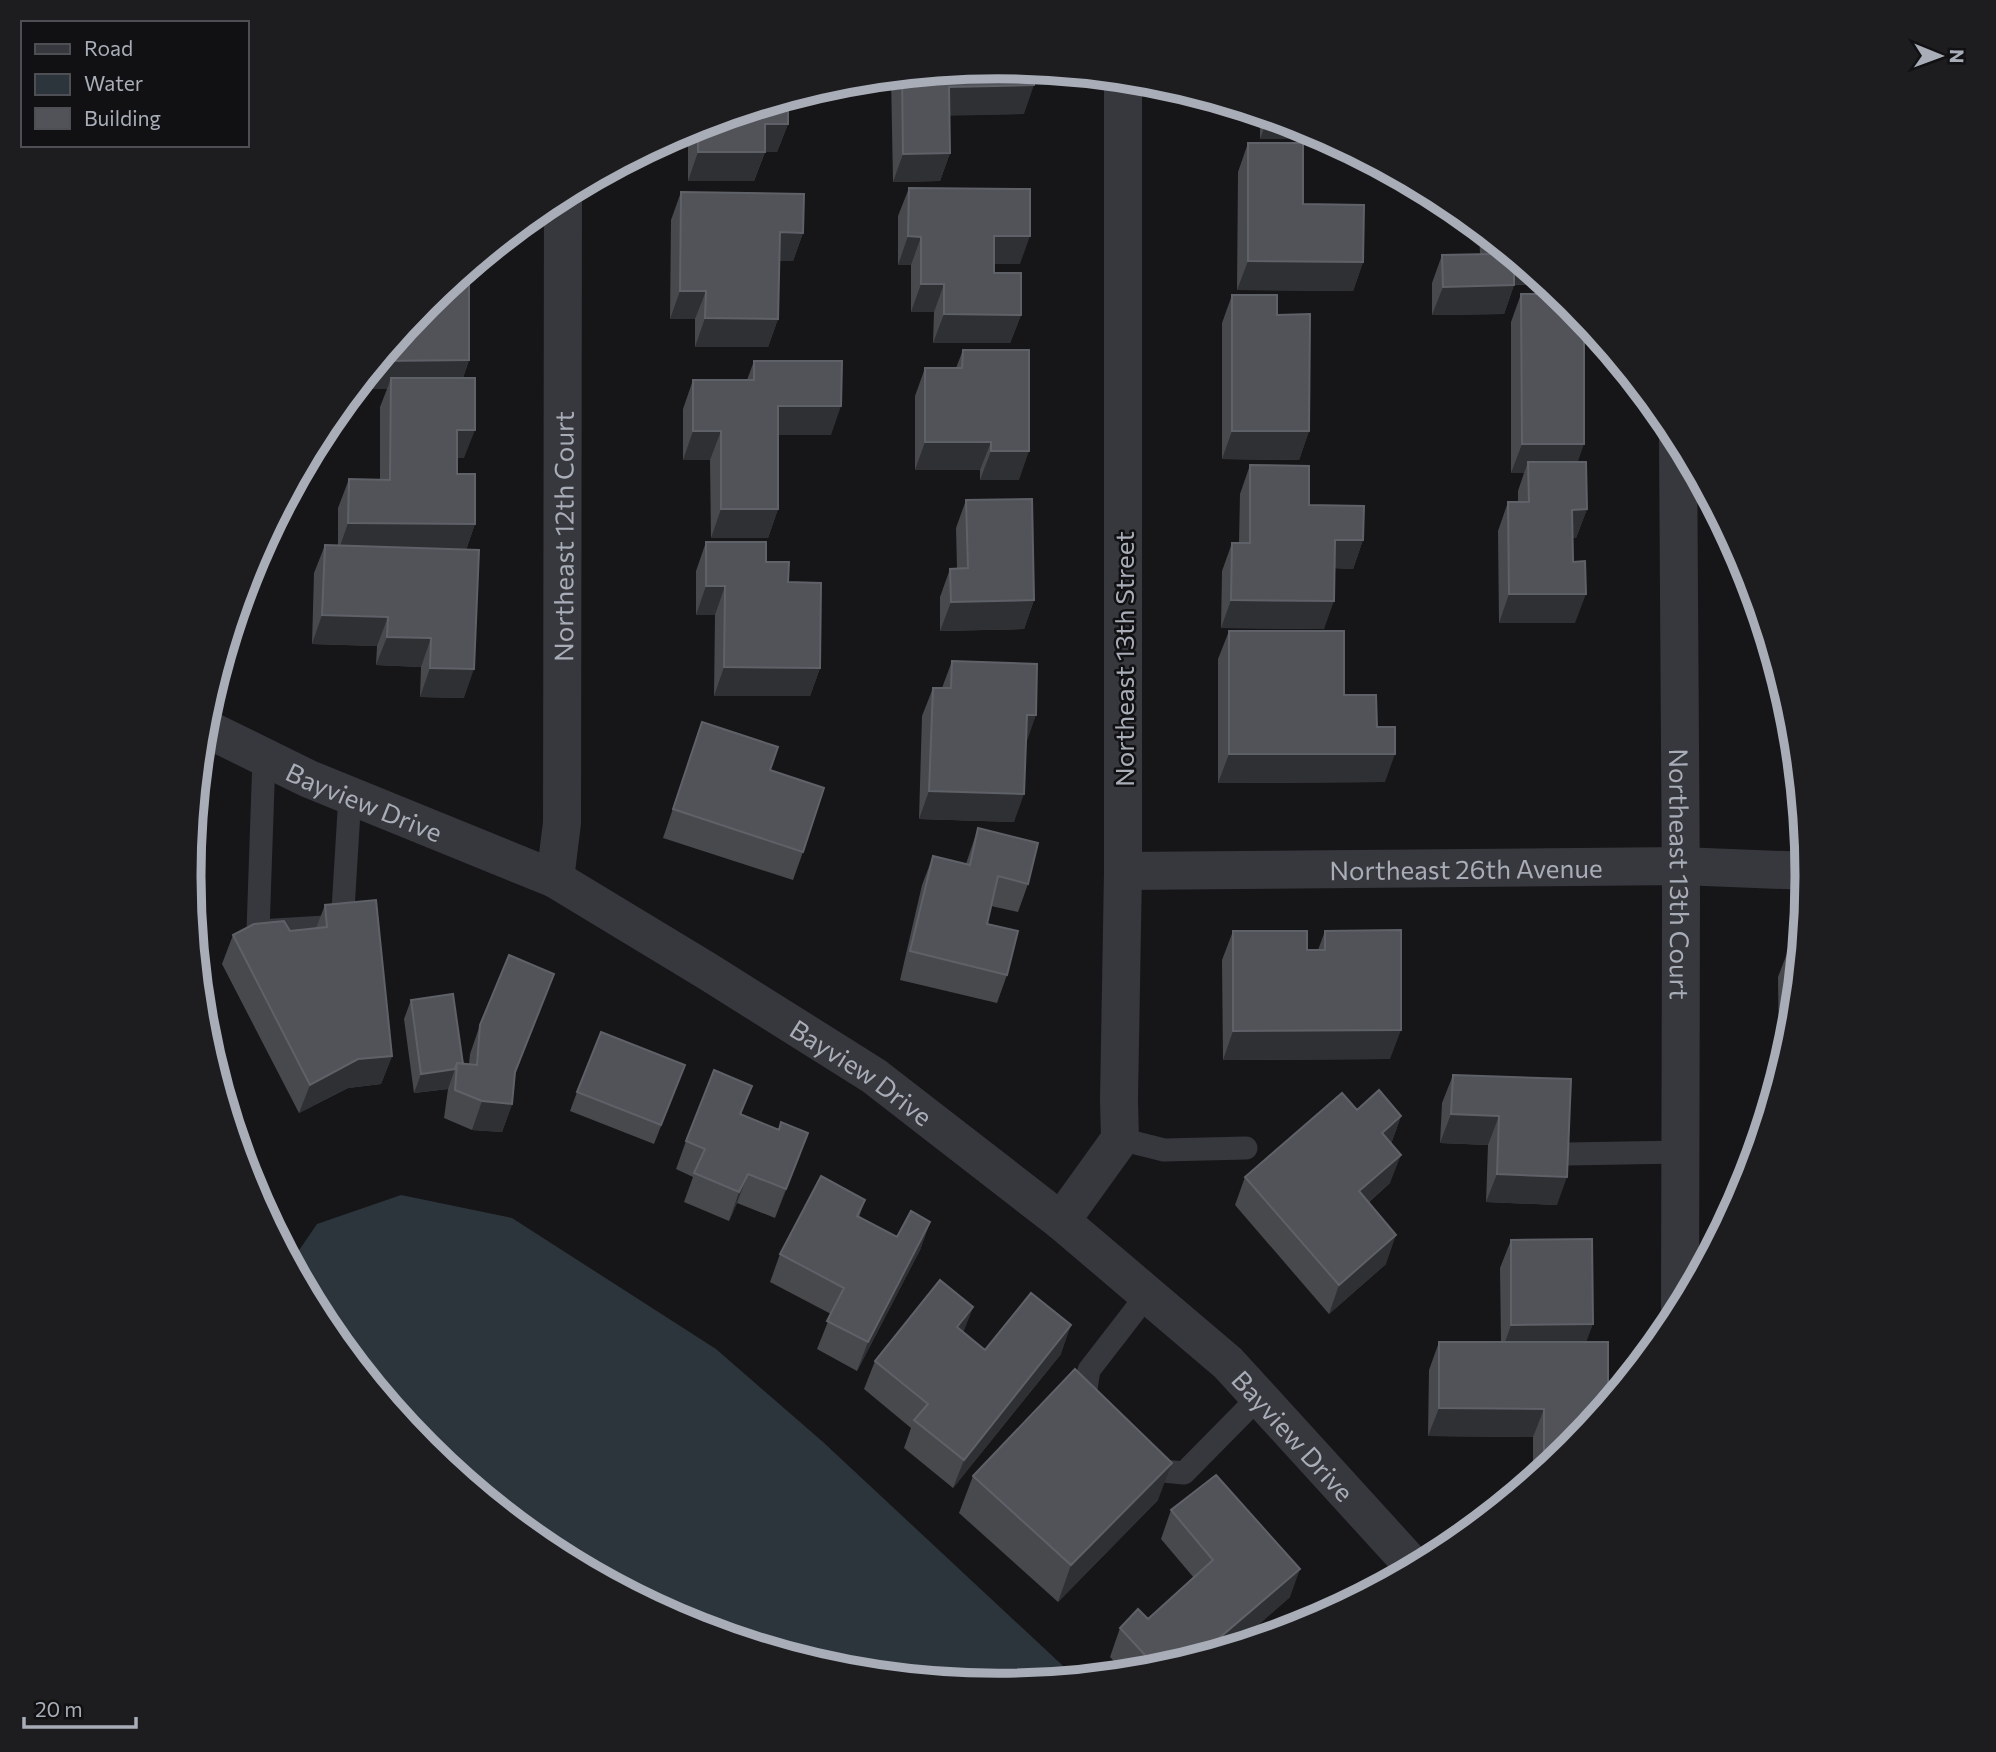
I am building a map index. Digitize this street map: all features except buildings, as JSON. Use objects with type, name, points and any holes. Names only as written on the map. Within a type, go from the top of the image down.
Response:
[{"type":"street","name":"Northeast 13th Street","points":[[1120,1139],[1123,871],[1123,89]]},
{"type":"street","name":"Northeast 12th Court","points":[[555,879],[562,823],[563,208]]},
{"type":"street","name":"Northeast 13th Court","points":[[1678,461],[1680,1288]]},
{"type":"street","name":"Bayview Drive","points":[[214,732],[309,779],[555,879],[874,1076],[1061,1221],[1228,1363],[1407,1560]]},
{"type":"street","name":"Northeast 26th Avenue","points":[[1123,871],[1681,866],[1795,871]]},
{"type":"street","points":[[1061,1221],[1120,1139]]},
{"type":"lane","points":[[264,757],[258,931],[342,926],[350,795]]},
{"type":"lane","points":[[1120,1139],[1164,1150],[1246,1148]]},
{"type":"lane","points":[[1569,1154],[1680,1152]]},
{"type":"lane","points":[[1104,1420],[1084,1401],[1089,1370],[1147,1295]]},
{"type":"lane","points":[[1124,1440],[1153,1470],[1184,1473],[1259,1397]]},
{"type":"water","points":[[401,1195],[512,1218],[716,1349],[823,1442],[1066,1670],[946,1672],[842,1658],[742,1631],[693,1613],[599,1566],[513,1509],[472,1475],[434,1440],[365,1361],[335,1319],[297,1254],[317,1224]]}]
